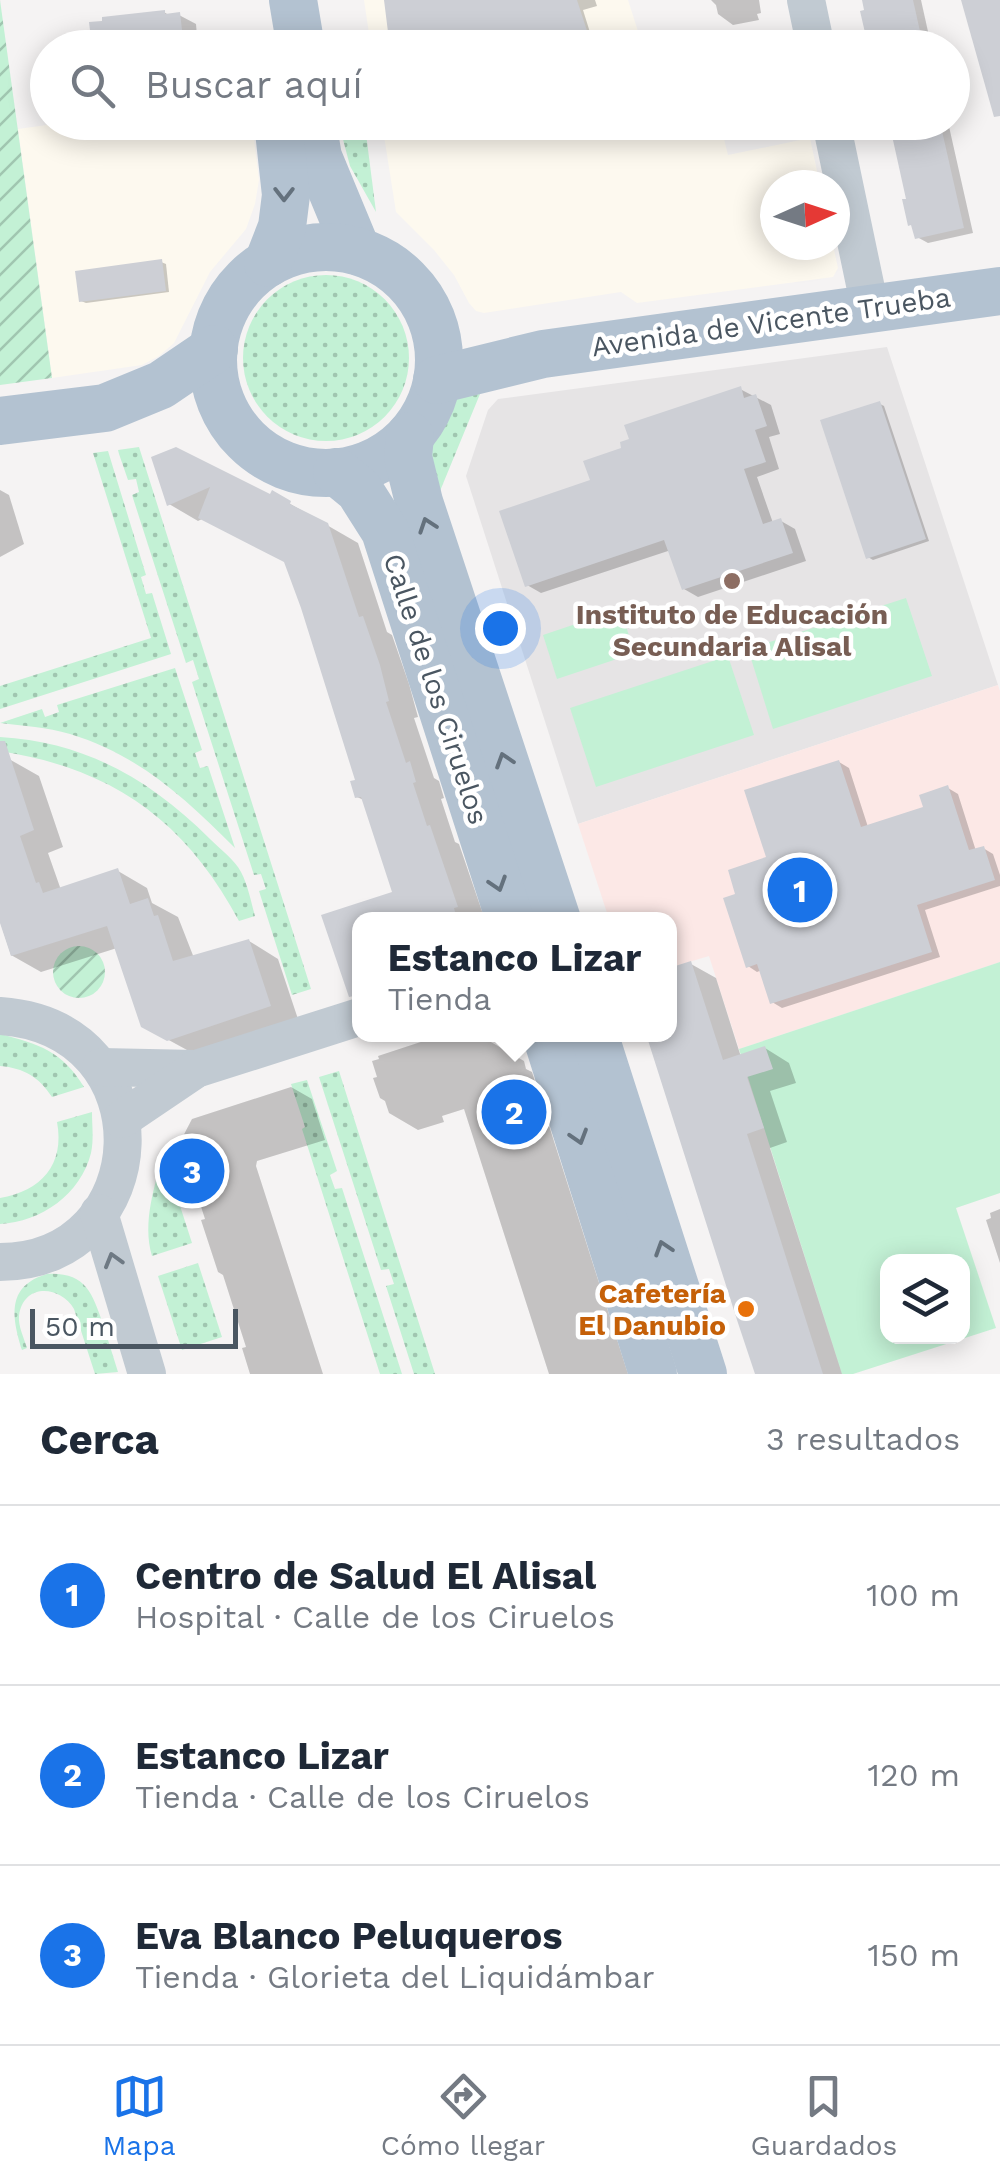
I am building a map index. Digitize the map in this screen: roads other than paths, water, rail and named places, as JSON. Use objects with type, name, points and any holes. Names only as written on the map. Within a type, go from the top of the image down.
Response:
[{"type":"main road","points":[[262,0],[266,30]]},
{"type":"main road","points":[[293,0],[298,30]]},
{"type":"main road","points":[[268,263],[282,227],[286,195],[280,140]]},
{"type":"main road","points":[[315,140],[318,157],[357,251]]},
{"type":"main road","points":[[311,248],[357,251],[407,280],[420,296],[435,330],[437,380],[427,410],[410,436],[389,454],[350,470],[306,470],[277,461],[252,444],[232,420],[217,386],[217,332],[241,286],[268,263],[311,248]]},
{"type":"main road","name":"Avenida de Vicente Trueba","points":[[437,380],[543,354],[1000,292]]},
{"type":"main road","name":"Avenida de Vicente Trueba","points":[[435,330],[468,343],[543,354]]},
{"type":"main road","points":[[0,421],[105,408],[162,385],[214,349]]},
{"type":"main road","points":[[105,408],[181,412],[232,420]]},
{"type":"main road","name":"Calle de los Ciruelos","points":[[410,436],[408,457],[419,502],[553,912]]},
{"type":"main road","name":"Calle de los Ciruelos","points":[[337,472],[359,490],[385,531],[507,912]]},
{"type":"main road","points":[[549,1042],[653,1374]]},
{"type":"main road","points":[[597,1042],[703,1374]]},
{"type":"street","points":[[806,0],[812,30]]},
{"type":"street","points":[[835,140],[870,308]]},
{"type":"street","points":[[0,1016],[24,1018],[54,1028],[80,1044],[116,1093],[124,1143],[112,1191],[82,1231],[62,1246],[38,1256],[0,1262]]},
{"type":"street","points":[[122,1119],[196,1069],[352,1018]]},
{"type":"street","points":[[100,1067],[196,1069]]},
{"type":"street","points":[[100,1212],[148,1374]]},
{"type":"place","name":"Instituto de Educación Secundaria Alisal","points":[[732,581]]},
{"type":"place","name":"Centro de Salud El Alisal","points":[[800,890]]},
{"type":"place","name":"Estanco Lizar","points":[[514,1112]]},
{"type":"place","name":"Eva Blanco Peluqueros","points":[[192,1171]]},
{"type":"place","name":"Cafetería El Danubio","points":[[746,1309]]}]
